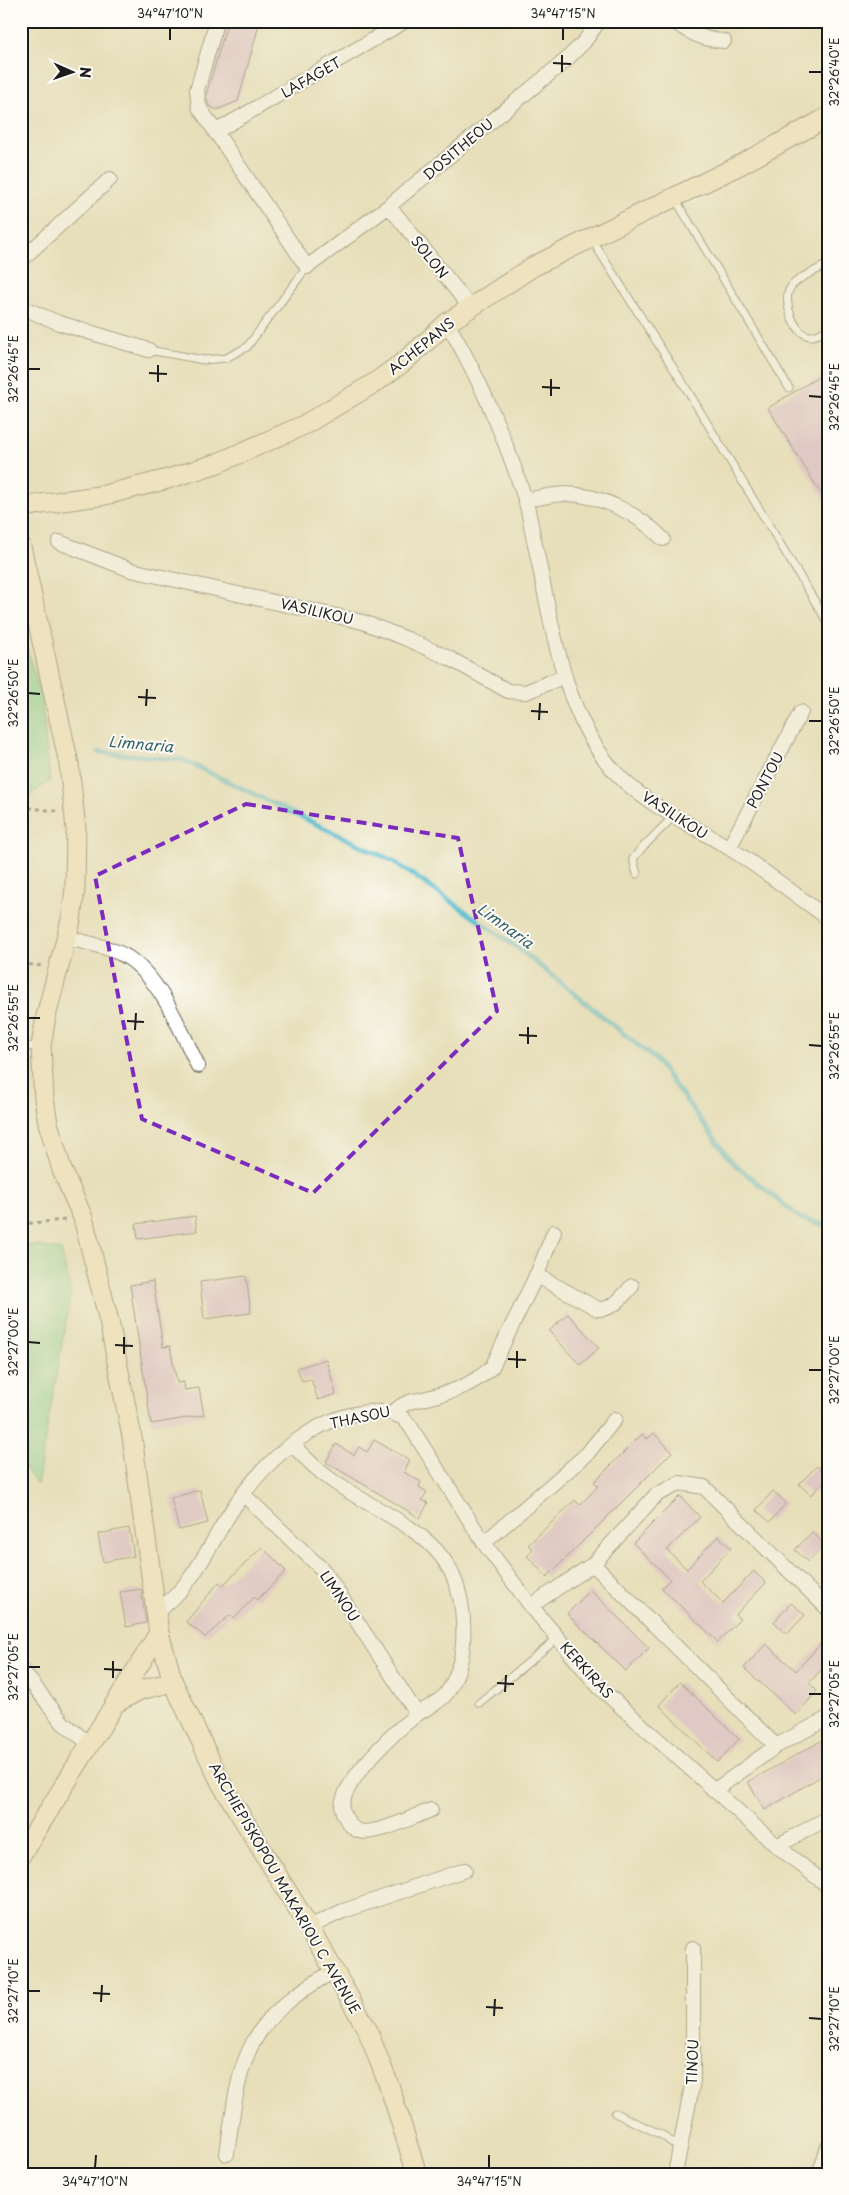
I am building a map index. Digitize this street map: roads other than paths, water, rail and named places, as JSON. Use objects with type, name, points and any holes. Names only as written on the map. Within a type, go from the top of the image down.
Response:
[{"type":"main road","name":"ACHEPANS","points":[[21,507],[105,495],[168,479],[218,463],[304,425],[376,382],[406,360],[447,323],[534,266],[740,165],[828,117]]},
{"type":"main road","name":"ARCHIEPISKOPOU MAKARIOU C AVENUE","points":[[21,546],[69,764],[74,813],[75,888],[68,938],[46,1016],[41,1046],[44,1099],[48,1123],[62,1170],[83,1218],[102,1288],[126,1400],[159,1633],[173,1682],[221,1784],[309,1927],[367,2029],[379,2058],[417,2174]]},
{"type":"main road","points":[[21,1856],[159,1633]]},
{"type":"main road","points":[[115,1704],[140,1690],[173,1682]]},
{"type":"street","points":[[217,21],[196,96],[199,106],[307,267]]},
{"type":"street","name":"LAFAGET","points":[[216,132],[405,21]]},
{"type":"street","name":"DOSITHEOU","points":[[307,267],[389,206],[566,60],[584,42],[599,21]]},
{"type":"street","points":[[673,21],[688,32],[702,38],[724,41]]},
{"type":"street","points":[[21,260],[110,179]]},
{"type":"street","name":"SOLON","points":[[389,206],[472,308]]},
{"type":"street","points":[[21,307],[59,323],[149,350]]},
{"type":"street","name":"VASILIKOU","points":[[447,323],[479,380],[525,500],[564,676],[583,723],[598,749],[616,773],[673,817],[729,848],[828,918]]},
{"type":"street","points":[[525,500],[567,494],[583,496],[636,516],[663,539]]},
{"type":"street","name":"VASILIKOU","points":[[59,542],[131,570],[363,622],[449,658],[508,691],[526,692],[564,676]]},
{"type":"street","name":"PONTOU","points":[[729,848],[801,712]]},
{"type":"street","points":[[68,938],[108,949],[126,957],[140,968],[168,1005],[198,1066]]},
{"type":"street","name":"THASOU","points":[[156,1612],[185,1587],[243,1494],[274,1460],[292,1444],[322,1425],[338,1418],[372,1412],[392,1413],[410,1402],[465,1387],[480,1379],[492,1367],[501,1352],[554,1232]]},
{"type":"street","points":[[536,1275],[598,1309],[604,1309],[613,1305],[632,1286]]},
{"type":"street","name":"KERKIRAS","points":[[392,1413],[403,1418],[410,1426],[484,1543],[532,1606],[600,1687],[777,1846],[828,1886]]},
{"type":"street","points":[[484,1543],[587,1454],[615,1419]]},
{"type":"street","points":[[292,1444],[316,1468],[335,1483],[416,1532],[441,1553],[449,1566],[459,1592],[462,1654],[457,1673],[448,1691],[433,1706],[417,1714],[388,1739],[351,1782],[345,1791],[341,1803],[342,1812],[354,1828],[364,1832],[386,1828],[431,1810]]},
{"type":"street","points":[[532,1606],[593,1564],[656,1495],[680,1484],[704,1487],[828,1610]]},
{"type":"street","name":"LIMNOU","points":[[243,1494],[325,1572],[417,1714]]},
{"type":"street","points":[[593,1564],[776,1746]]},
{"type":"street","points":[[21,1669],[62,1723],[90,1744]]},
{"type":"street","points":[[714,1791],[776,1746],[828,1718]]},
{"type":"street","points":[[777,1846],[828,1818]]},
{"type":"street","points":[[309,1927],[343,1911],[465,1870]]},
{"type":"street","name":"TINOU","points":[[675,2174],[693,2081],[693,1948]]},
{"type":"street","points":[[227,2154],[239,2080],[248,2050],[258,2032],[283,2005],[302,1989],[334,1972]]},
{"type":"street","points":[[819,2174],[828,2147]]},
{"type":"lane","points":[[674,197],[789,388]]},
{"type":"lane","points":[[591,237],[686,388],[828,623]]},
{"type":"lane","points":[[828,264],[794,283],[789,290],[787,308],[800,331],[805,335],[814,336],[828,329]]},
{"type":"lane","points":[[149,350],[204,360],[226,358],[247,347],[307,267]]},
{"type":"lane","points":[[637,874],[633,859],[673,817]]},
{"type":"lane","points":[[21,1047],[41,1046]]},
{"type":"lane","points":[[479,1703],[558,1638]]},
{"type":"lane","points":[[614,2114],[662,2135],[681,2150]]},
{"type":"waterway","name":"Limnaria","points":[[99,752],[183,760],[393,861],[518,948],[655,1059],[732,1162],[800,1218],[828,1226]]},
{"type":"waterway","name":"Limnaria","points":[[21,756],[24,759]]}]
